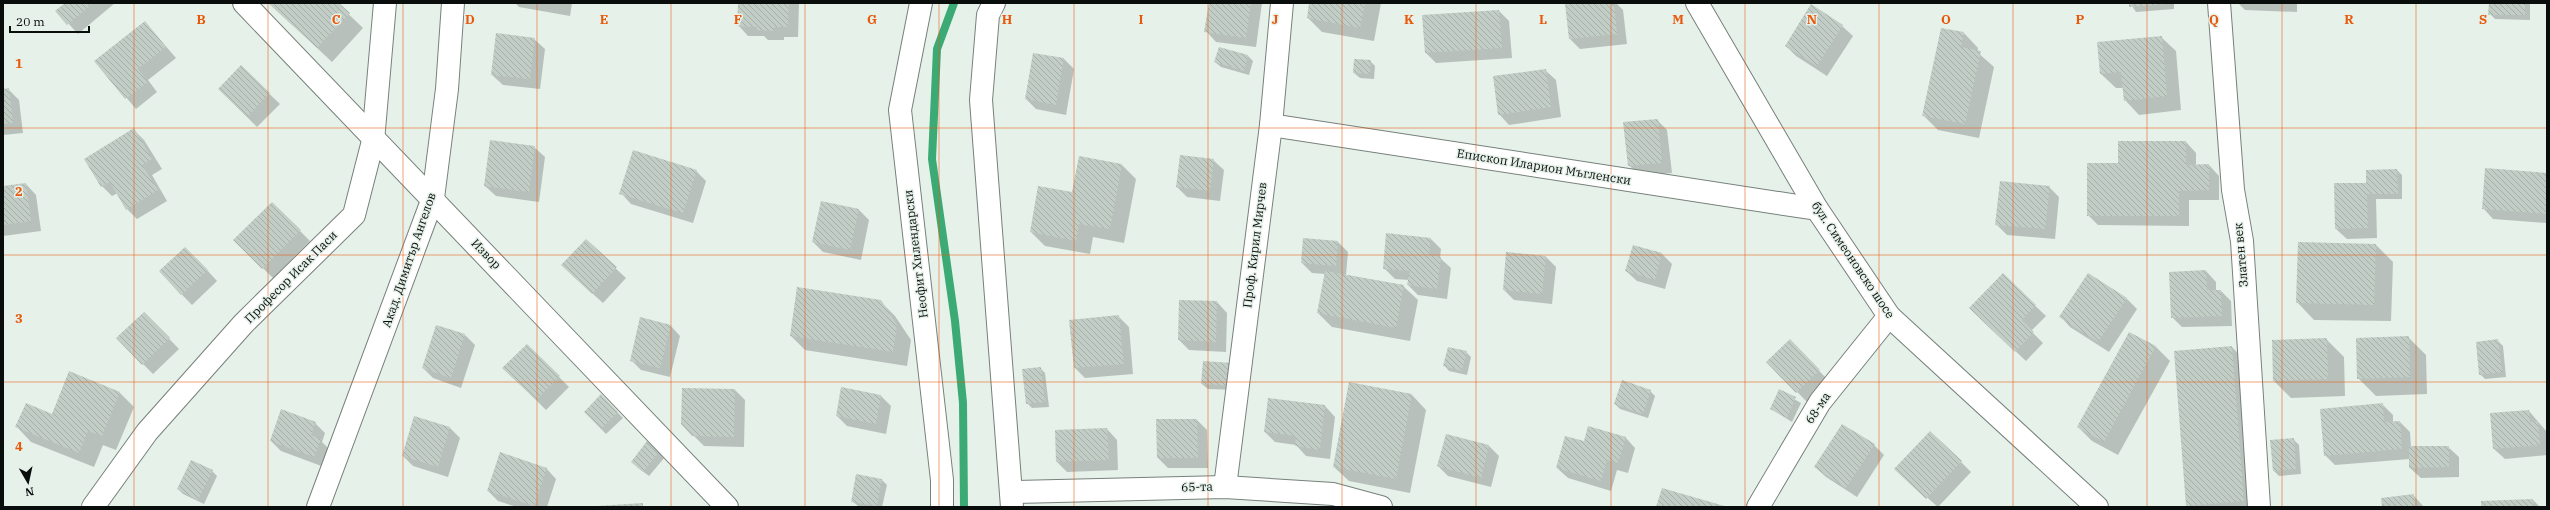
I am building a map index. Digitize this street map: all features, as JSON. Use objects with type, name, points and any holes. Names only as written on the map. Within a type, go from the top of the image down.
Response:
[{"type":"street","name":"Извор","points":[[244,3],[373,140],[433,198],[727,507]]},
{"type":"street","name":"Професор Исак Паси","points":[[93,507],[148,432],[234,335],[354,215],[373,140],[385,3]]},
{"type":"street","name":"Акад. Димитър Ангелов","points":[[318,507],[433,198],[447,89],[453,3]]},
{"type":"street","name":"Неофит Хилендарски","points":[[920,3],[900,110],[942,480],[942,507]]},
{"type":"street","points":[[994,3],[988,16],[981,100],[1012,500]]},
{"type":"street","name":"Проф. Кирил Мирчев","points":[[1225,487],[1271,125],[1282,3]]},
{"type":"street","name":"бул. Симеоновско шосе","points":[[1697,3],[1817,209],[1889,316],[2097,507]]},
{"type":"street","name":"Златен век","points":[[2220,3],[2233,190],[2242,242],[2259,507]]},
{"type":"street","name":"Епископ Иларион Мъгленски","points":[[1271,125],[1817,209]]},
{"type":"street","name":"68-ма","points":[[1758,507],[1820,402],[1889,316]]},
{"type":"street","name":"65-та","points":[[1012,500],[1225,487],[1334,494],[1381,507]]},
{"type":"building","points":[[65,3],[93,3],[67,25],[55,11]]},
{"type":"building","points":[[268,3],[339,3],[350,13],[317,48]]},
{"type":"building","points":[[738,3],[789,3],[788,27],[774,27],[774,31],[757,30],[757,27],[737,26]]},
{"type":"building","points":[[1209,3],[1251,3],[1246,38],[1204,32]]},
{"type":"building","points":[[1309,3],[1365,3],[1360,28],[1307,18]]},
{"type":"building","points":[[1614,3],[1617,34],[1569,39],[1565,4]]},
{"type":"building","points":[[2129,3],[2167,3],[2167,4],[2129,7]]},
{"type":"building","points":[[2489,3],[2525,3],[2525,15],[2488,15]]},
{"type":"building","points":[[1811,4],[1843,25],[1817,66],[1785,46]]},
{"type":"building","points":[[1499,10],[1502,48],[1425,53],[1422,15]]},
{"type":"building","points":[[145,21],[166,47],[138,69],[148,82],[125,99],[94,61]]},
{"type":"building","points":[[1941,28],[1964,32],[1961,47],[1981,51],[1965,124],[1922,116]]},
{"type":"building","points":[[496,33],[535,38],[530,79],[491,75]]},
{"type":"building","points":[[2162,36],[2167,96],[2124,101],[2121,72],[2100,74],[2097,42]]},
{"type":"building","points":[[1219,47],[1248,55],[1244,71],[1214,62]]},
{"type":"building","points":[[1033,53],[1064,58],[1056,105],[1025,99]]},
{"type":"building","points":[[1354,59],[1371,60],[1370,74],[1353,73]]},
{"type":"building","points":[[241,65],[270,93],[247,117],[218,89]]},
{"type":"building","points":[[1546,69],[1551,107],[1498,115],[1493,76]]},
{"type":"building","points":[[9,88],[13,123],[3,124],[3,89]]},
{"type":"building","points":[[1658,119],[1662,163],[1628,166],[1623,122]]},
{"type":"building","points":[[134,128],[152,159],[142,165],[158,190],[126,210],[110,182],[101,187],[84,159]]},
{"type":"building","points":[[490,140],[535,146],[529,192],[484,186]]},
{"type":"building","points":[[2118,141],[2186,141],[2186,165],[2209,164],[2209,190],[2179,191],[2179,216],[2087,216],[2087,163],[2118,163]]},
{"type":"building","points":[[633,150],[697,170],[683,213],[619,194]]},
{"type":"building","points":[[1180,155],[1214,159],[1210,191],[1176,187]]},
{"type":"building","points":[[1079,156],[1122,164],[1110,229],[1079,224],[1076,241],[1030,232],[1038,186],[1072,192]]},
{"type":"building","points":[[2485,168],[2547,173],[2547,214],[2482,209]]},
{"type":"building","points":[[2397,169],[2398,194],[2367,194],[2368,228],[2335,229],[2334,183],[2366,183],[2366,170]]},
{"type":"building","points":[[2000,181],[2050,186],[2045,229],[1995,225]]},
{"type":"building","points":[[26,183],[31,221],[3,225],[3,186]]},
{"type":"building","points":[[821,201],[859,209],[850,250],[812,242]]},
{"type":"building","points":[[272,202],[301,230],[262,269],[233,240]]},
{"type":"building","points":[[1386,233],[1431,238],[1429,255],[1441,257],[1437,289],[1407,285],[1410,271],[1383,269]]},
{"type":"building","points":[[1303,238],[1338,241],[1336,266],[1301,263]]},
{"type":"building","points":[[586,239],[617,267],[592,294],[561,265]]},
{"type":"building","points":[[2298,242],[2376,244],[2374,305],[2296,303]]},
{"type":"building","points":[[1633,245],[1662,253],[1655,280],[1625,271]]},
{"type":"building","points":[[185,247],[208,270],[181,295],[159,271]]},
{"type":"building","points":[[1506,252],[1546,256],[1542,294],[1503,290]]},
{"type":"building","points":[[2206,270],[2207,290],[2221,290],[2222,316],[2171,318],[2169,272]]},
{"type":"building","points":[[1325,271],[1404,285],[1396,328],[1317,313]]},
{"type":"building","points":[[2003,273],[2036,305],[2022,320],[2034,332],[2015,352],[1969,308]]},
{"type":"building","points":[[2088,273],[2127,298],[2098,342],[2059,317]]},
{"type":"building","points":[[797,287],[881,300],[897,325],[893,352],[790,336]]},
{"type":"building","points":[[1179,300],[1217,301],[1216,342],[1178,340]]},
{"type":"building","points":[[144,312],[170,338],[142,365],[116,338]]},
{"type":"building","points":[[1119,315],[1124,364],[1074,368],[1069,320]]},
{"type":"building","points":[[640,317],[671,325],[660,368],[630,361]]},
{"type":"building","points":[[436,325],[465,334],[451,378],[422,368]]},
{"type":"building","points":[[2129,332],[2156,346],[2104,442],[2077,427]]},
{"type":"building","points":[[2409,336],[2410,377],[2357,379],[2356,338]]},
{"type":"building","points":[[2327,338],[2328,379],[2273,381],[2272,340]]},
{"type":"building","points":[[1790,339],[1820,370],[1796,393],[1766,362]]},
{"type":"building","points":[[2498,339],[2502,372],[2479,375],[2476,342]]},
{"type":"building","points":[[527,344],[560,376],[536,400],[502,368]]},
{"type":"building","points":[[2232,346],[2244,501],[2186,506],[2174,351]]},
{"type":"building","points":[[1448,347],[1467,351],[1462,371],[1443,366]]},
{"type":"building","points":[[1203,361],[1232,363],[1231,386],[1201,384]]},
{"type":"building","points":[[1041,367],[1045,402],[1026,404],[1022,369]]},
{"type":"building","points":[[69,371],[120,392],[102,436],[88,431],[79,453],[15,427],[26,403],[52,414]]},
{"type":"building","points":[[1622,380],[1651,390],[1643,414],[1614,404]]},
{"type":"building","points":[[1349,382],[1412,394],[1396,479],[1333,467]]},
{"type":"building","points":[[841,387],[881,395],[876,424],[836,416]]},
{"type":"building","points":[[682,388],[735,389],[734,437],[692,436],[681,424]]},
{"type":"building","points":[[1779,389],[1796,397],[1787,418],[1770,409]]},
{"type":"building","points":[[601,394],[618,412],[601,429],[584,412]]},
{"type":"building","points":[[1268,398],[1325,405],[1320,450],[1295,446],[1296,436],[1264,432]]},
{"type":"building","points":[[2383,403],[2384,422],[2400,421],[2402,449],[2324,456],[2320,409]]},
{"type":"building","points":[[281,409],[316,422],[311,435],[321,439],[314,457],[270,441]]},
{"type":"building","points":[[2529,410],[2530,422],[2538,421],[2540,445],[2493,449],[2490,413]]},
{"type":"building","points":[[414,416],[450,427],[438,467],[402,456]]},
{"type":"building","points":[[1156,419],[1197,419],[1198,458],[1157,458]]},
{"type":"building","points":[[1842,424],[1875,444],[1846,488],[1814,467]]},
{"type":"building","points":[[1588,426],[1626,437],[1618,463],[1607,460],[1601,481],[1556,468],[1565,436],[1584,441]]},
{"type":"building","points":[[1107,428],[1109,460],[1056,462],[1055,430]]},
{"type":"building","points":[[1930,431],[1962,461],[1926,499],[1894,469]]},
{"type":"building","points":[[1446,434],[1489,445],[1481,478],[1437,466]]},
{"type":"building","points":[[2294,438],[2296,469],[2273,471],[2270,440]]},
{"type":"building","points":[[647,441],[660,451],[643,472],[631,462]]},
{"type":"building","points":[[2409,446],[2449,446],[2449,467],[2409,468]]},
{"type":"building","points":[[500,452],[547,468],[534,506],[487,491]]},
{"type":"building","points":[[191,460],[213,470],[198,500],[177,489]]},
{"type":"building","points":[[856,474],[882,479],[877,506],[851,502]]},
{"type":"building","points":[[1662,488],[1728,507],[1656,507]]},
{"type":"building","points":[[2414,494],[2415,507],[2382,507],[2381,498]]},
{"type":"building","points":[[2533,499],[2534,507],[2481,507],[2481,501]]},
{"type":"building","points":[[643,503],[643,507],[597,507],[597,506]]},
{"type":"waterway","points":[[954,3],[937,49],[932,159],[955,321],[963,403],[964,507]]}]
